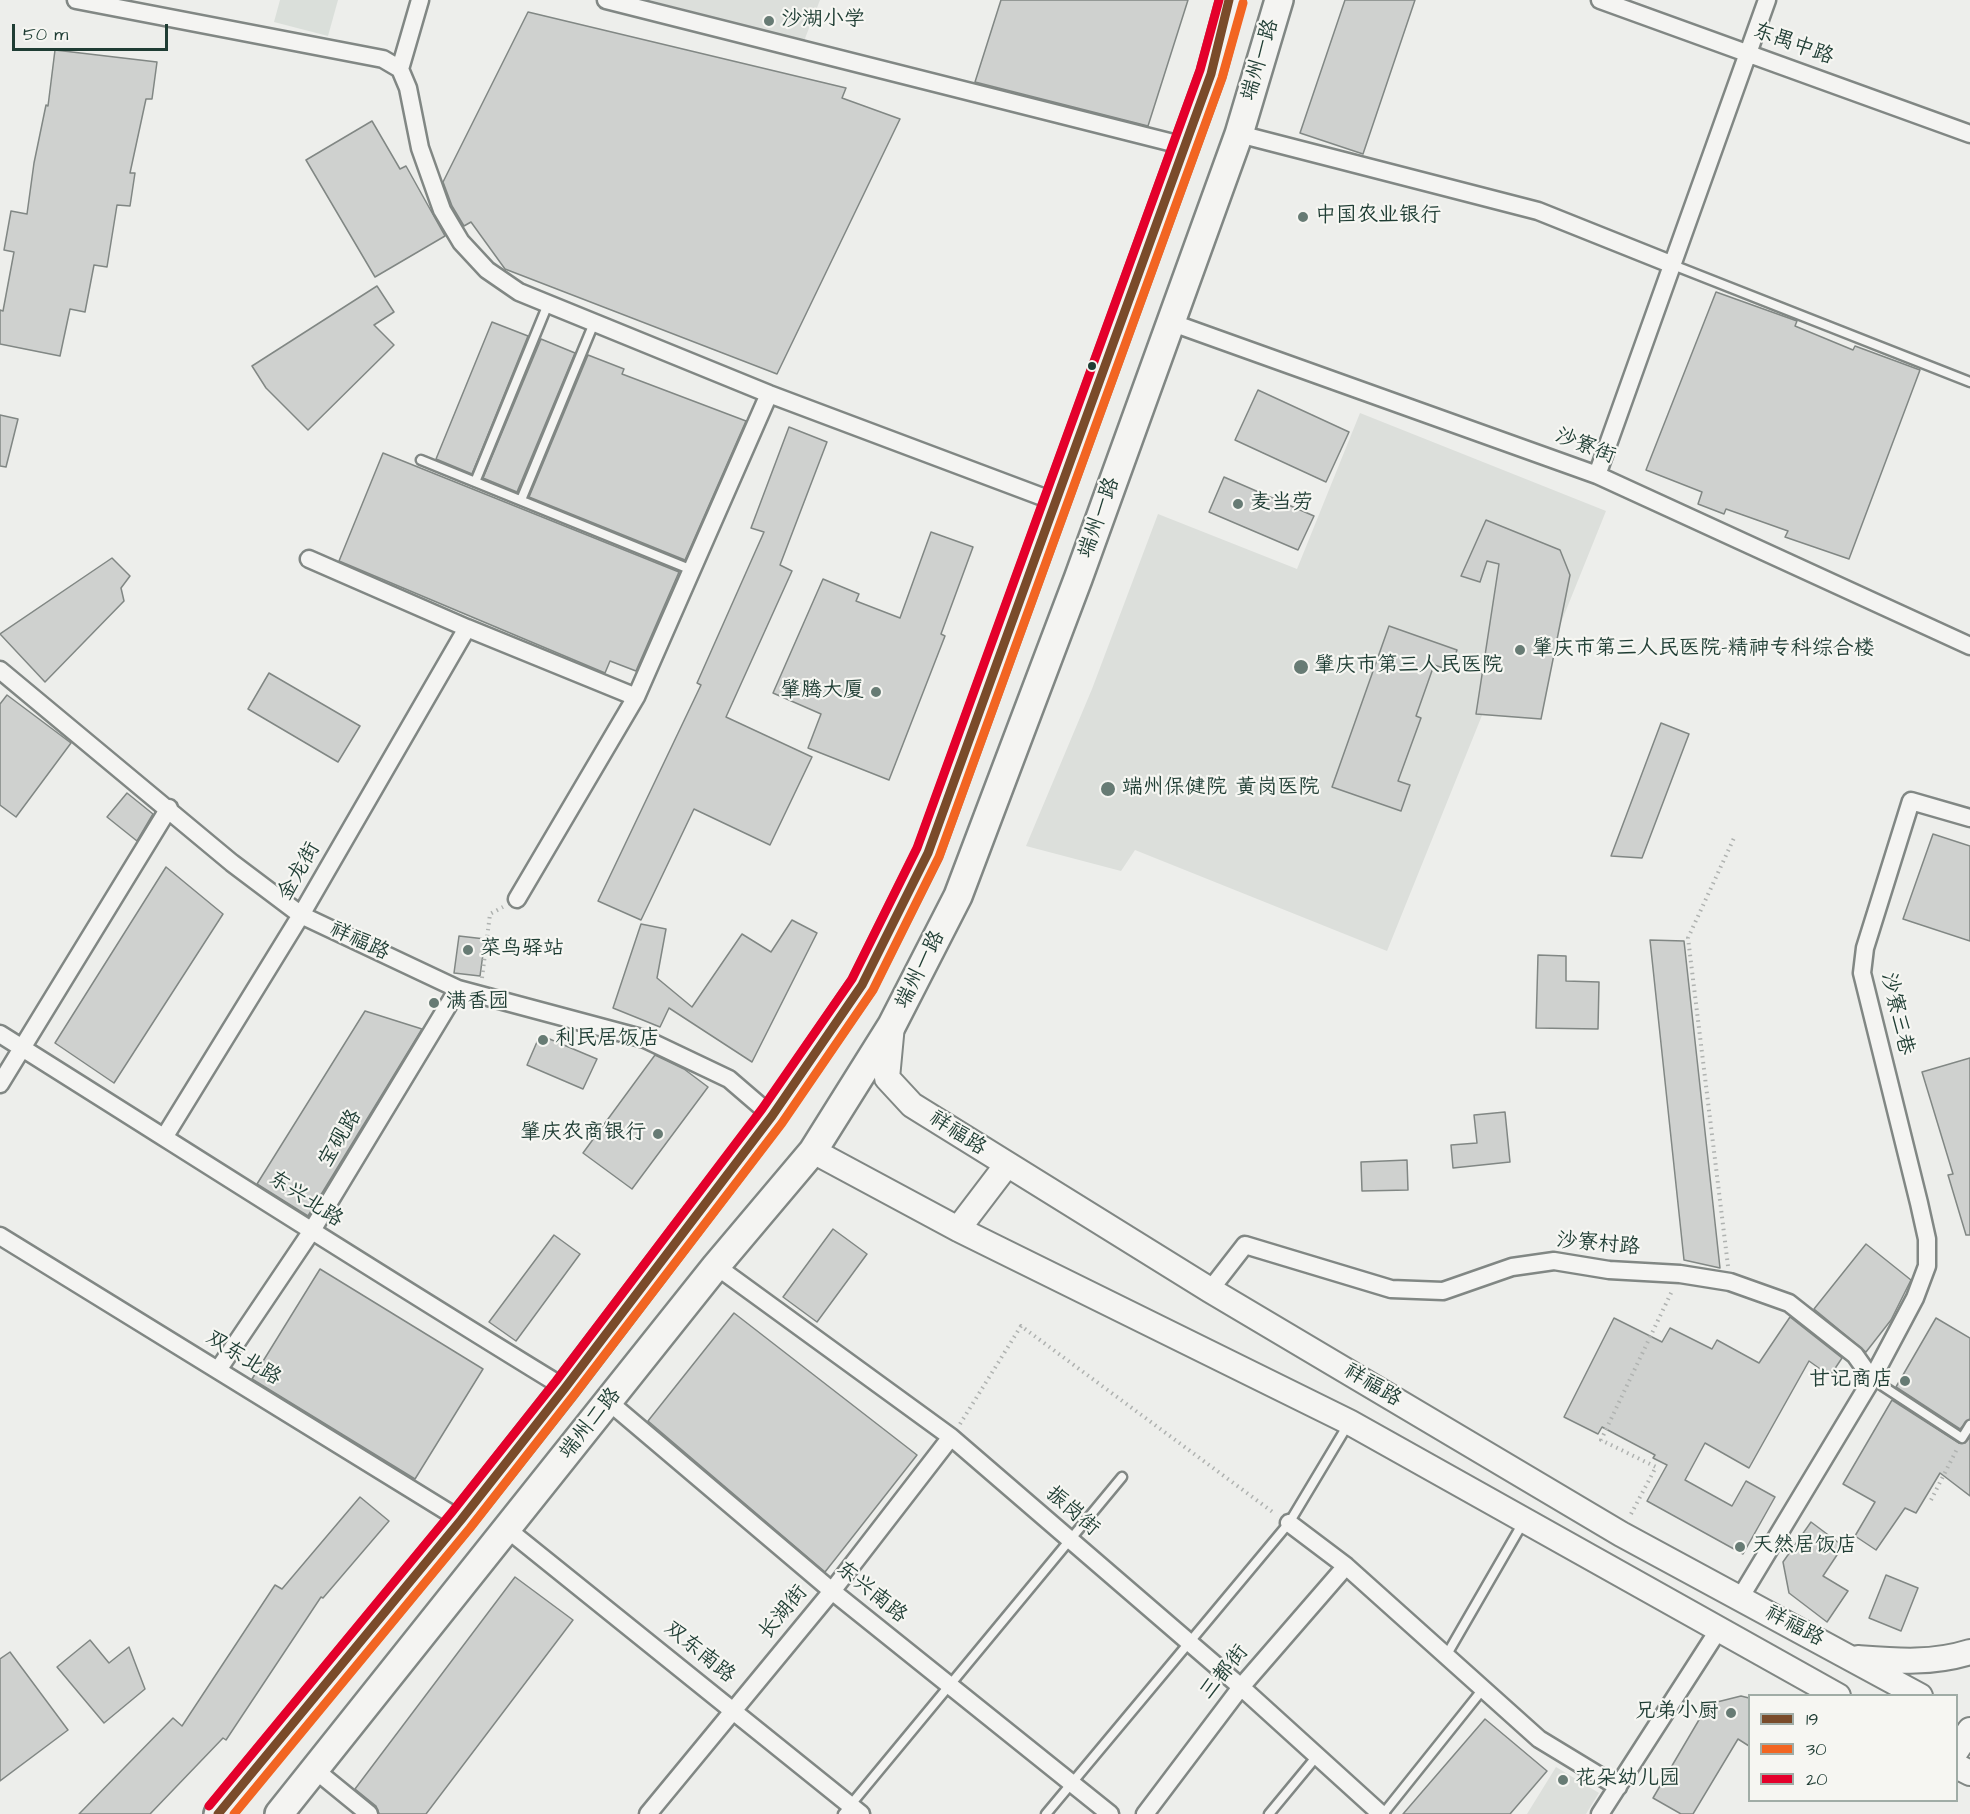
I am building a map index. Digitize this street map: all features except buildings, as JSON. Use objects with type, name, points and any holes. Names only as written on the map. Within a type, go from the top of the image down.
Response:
[{"type":"main road","name":"端州一路","points":[[892,1025],[958,896],[1078,579],[1239,134],[1279,0]]},
{"type":"main road","name":"端州一路","points":[[772,1116],[862,985],[928,853],[1211,75],[1230,1]]},
{"type":"main road","points":[[1211,75],[1252,88]]},
{"type":"main road","name":"端州二路","points":[[279,1814],[716,1266],[813,1150],[892,1025]]},
{"type":"main road","name":"端州二路","points":[[218,1814],[461,1521],[772,1116]]},
{"type":"street","points":[[76,0],[383,59],[400,69],[408,88],[420,148],[442,210],[461,242],[487,270],[519,292],[769,394],[1056,502]]},
{"type":"street","points":[[400,69],[420,0]]},
{"type":"street","points":[[606,0],[1185,146]]},
{"type":"street","name":"东禺中路","points":[[1600,0],[1970,134]]},
{"type":"street","points":[[1597,475],[1767,0]]},
{"type":"street","points":[[1239,134],[1538,212],[1673,265]]},
{"type":"street","name":"沙寮街","points":[[1170,322],[1597,475],[1970,646]]},
{"type":"street","points":[[517,899],[636,697],[769,394]]},
{"type":"street","points":[[309,559],[467,628],[636,697]]},
{"type":"street","name":"金龙街","points":[[165,1136],[301,915],[467,628]]},
{"type":"street","name":"祥福路","points":[[0,670],[169,808],[232,863],[301,915],[458,989],[645,1040],[729,1079],[772,1116]]},
{"type":"street","name":"沙寮三巷","points":[[1872,1379],[1915,1298],[1927,1266],[1927,1239],[1862,973],[1864,948],[1911,801],[1970,818]]},
{"type":"street","points":[[0,1084],[169,808]]},
{"type":"street","name":"宝砚路","points":[[218,1370],[311,1232],[458,989]]},
{"type":"street","name":"祥福路","points":[[892,1025],[887,1078],[912,1105],[1006,1166],[1210,1290],[1621,1534],[1918,1694]]},
{"type":"street","name":"东兴北路","points":[[0,1034],[165,1136],[311,1232],[565,1388]]},
{"type":"street","name":"祥福路","points":[[813,1150],[958,1229],[1349,1422],[1832,1692]]},
{"type":"street","points":[[958,1229],[1006,1166]]},
{"type":"street","name":"双东北路","points":[[0,1236],[461,1521]]},
{"type":"street","name":"沙寮村路","points":[[1210,1290],[1245,1245],[1391,1290],[1443,1291],[1512,1267],[1554,1261],[1609,1270],[1680,1274],[1730,1282],[1789,1304],[1855,1355],[1872,1379]]},
{"type":"street","name":"振岗街","points":[[716,1266],[951,1437],[1241,1687],[1382,1814]]},
{"type":"street","points":[[1740,1598],[1872,1379]]},
{"type":"street","name":"东兴南路","points":[[609,1402],[832,1591],[1110,1814]]},
{"type":"street","name":"长湖街","points":[[648,1814],[732,1709],[832,1591],[951,1437]]},
{"type":"street","points":[[1289,1523],[1346,1566],[1539,1739],[1618,1787]]},
{"type":"street","name":"双东南路","points":[[507,1529],[732,1709],[852,1811]]},
{"type":"street","name":"三都街","points":[[1146,1814],[1241,1687],[1346,1566]]},
{"type":"street","points":[[1600,1814],[1719,1629]]},
{"type":"street","points":[[1832,1692],[1853,1658],[1919,1662],[1951,1658],[1970,1652]]},
{"type":"street","points":[[1958,1748],[1970,1730]]},
{"type":"street","points":[[314,1769],[369,1814]]},
{"type":"lane","points":[[1673,265],[1970,382]]},
{"type":"lane","points":[[475,482],[548,304]]},
{"type":"lane","points":[[521,500],[594,323]]},
{"type":"lane","points":[[422,460],[692,570]]},
{"type":"lane","points":[[1872,1379],[1962,1438],[1970,1425]]},
{"type":"lane","points":[[1046,1814],[1289,1523],[1349,1422]]},
{"type":"lane","points":[[852,1811],[950,1685],[1122,1477]]},
{"type":"lane","points":[[1446,1656],[1524,1520]]},
{"type":"lane","points":[[1382,1814],[1483,1689]]},
{"type":"lane","points":[[1269,1814],[1317,1756]]},
{"type":"path","points":[[1730,1282],[1688,939],[1734,838]]},
{"type":"path","points":[[480,995],[490,914],[517,899]]},
{"type":"path","points":[[1621,1534],[1656,1467],[1601,1440],[1680,1274]]},
{"type":"path","points":[[951,1437],[1021,1326],[1289,1523]]},
{"type":"path","points":[[1931,1500],[1962,1438]]},
{"type":"shaded area","points":[[280,0],[338,0],[328,36],[274,22]]},
{"type":"shaded area","name":"沙湖小学","points":[[649,0],[820,0],[804,41]]},
{"type":"shaded area","name":"肇庆市第三人民医院","points":[[1360,413],[1606,511],[1552,645],[1516,631],[1387,951],[1135,850],[1121,871],[1026,846],[1092,689],[1158,514],[1297,569]]},
{"type":"shaded area","name":"花朵幼儿园","points":[[1556,1767],[1599,1793],[1586,1814],[1527,1814]]},
{"type":"transit line","name":"20","points":[[209,1806],[452,1512],[556,1381],[762,1109],[852,979],[917,848],[1200,70],[1219,0]]},
{"type":"transit line","name":"19","points":[[218,1814],[461,1520],[565,1388],[772,1116],[862,985],[928,853],[1211,74],[1229,0]]},
{"type":"transit line","name":"30","points":[[234,1814],[470,1528],[574,1395],[782,1123],[873,990],[939,857],[1222,78],[1243,3]]},
{"type":"place","name":"沙湖小学","points":[[769,21]]},
{"type":"place","name":"中国农业银行","points":[[1303,217]]},
{"type":"place","name":"麦当劳","points":[[1238,504]]},
{"type":"place","name":"肇庆市第三人民医院-精神专科综合楼","points":[[1520,650]]},
{"type":"place","name":"肇庆市第三人民医院","points":[[1301,667]]},
{"type":"place","name":"肇腾大厦","points":[[876,692]]},
{"type":"place","name":"端州保健院 黄岗医院","points":[[1108,789]]},
{"type":"place","name":"菜鸟驿站","points":[[468,950]]},
{"type":"place","name":"满香园","points":[[434,1003]]},
{"type":"place","name":"利民居饭店","points":[[543,1040]]},
{"type":"place","name":"肇庆农商银行","points":[[658,1134]]},
{"type":"place","name":"甘记商店","points":[[1905,1381]]},
{"type":"place","name":"天然居饭店","points":[[1740,1547]]},
{"type":"place","name":"兄弟小厨","points":[[1731,1713]]},
{"type":"place","name":"花朵幼儿园","points":[[1563,1780]]}]
